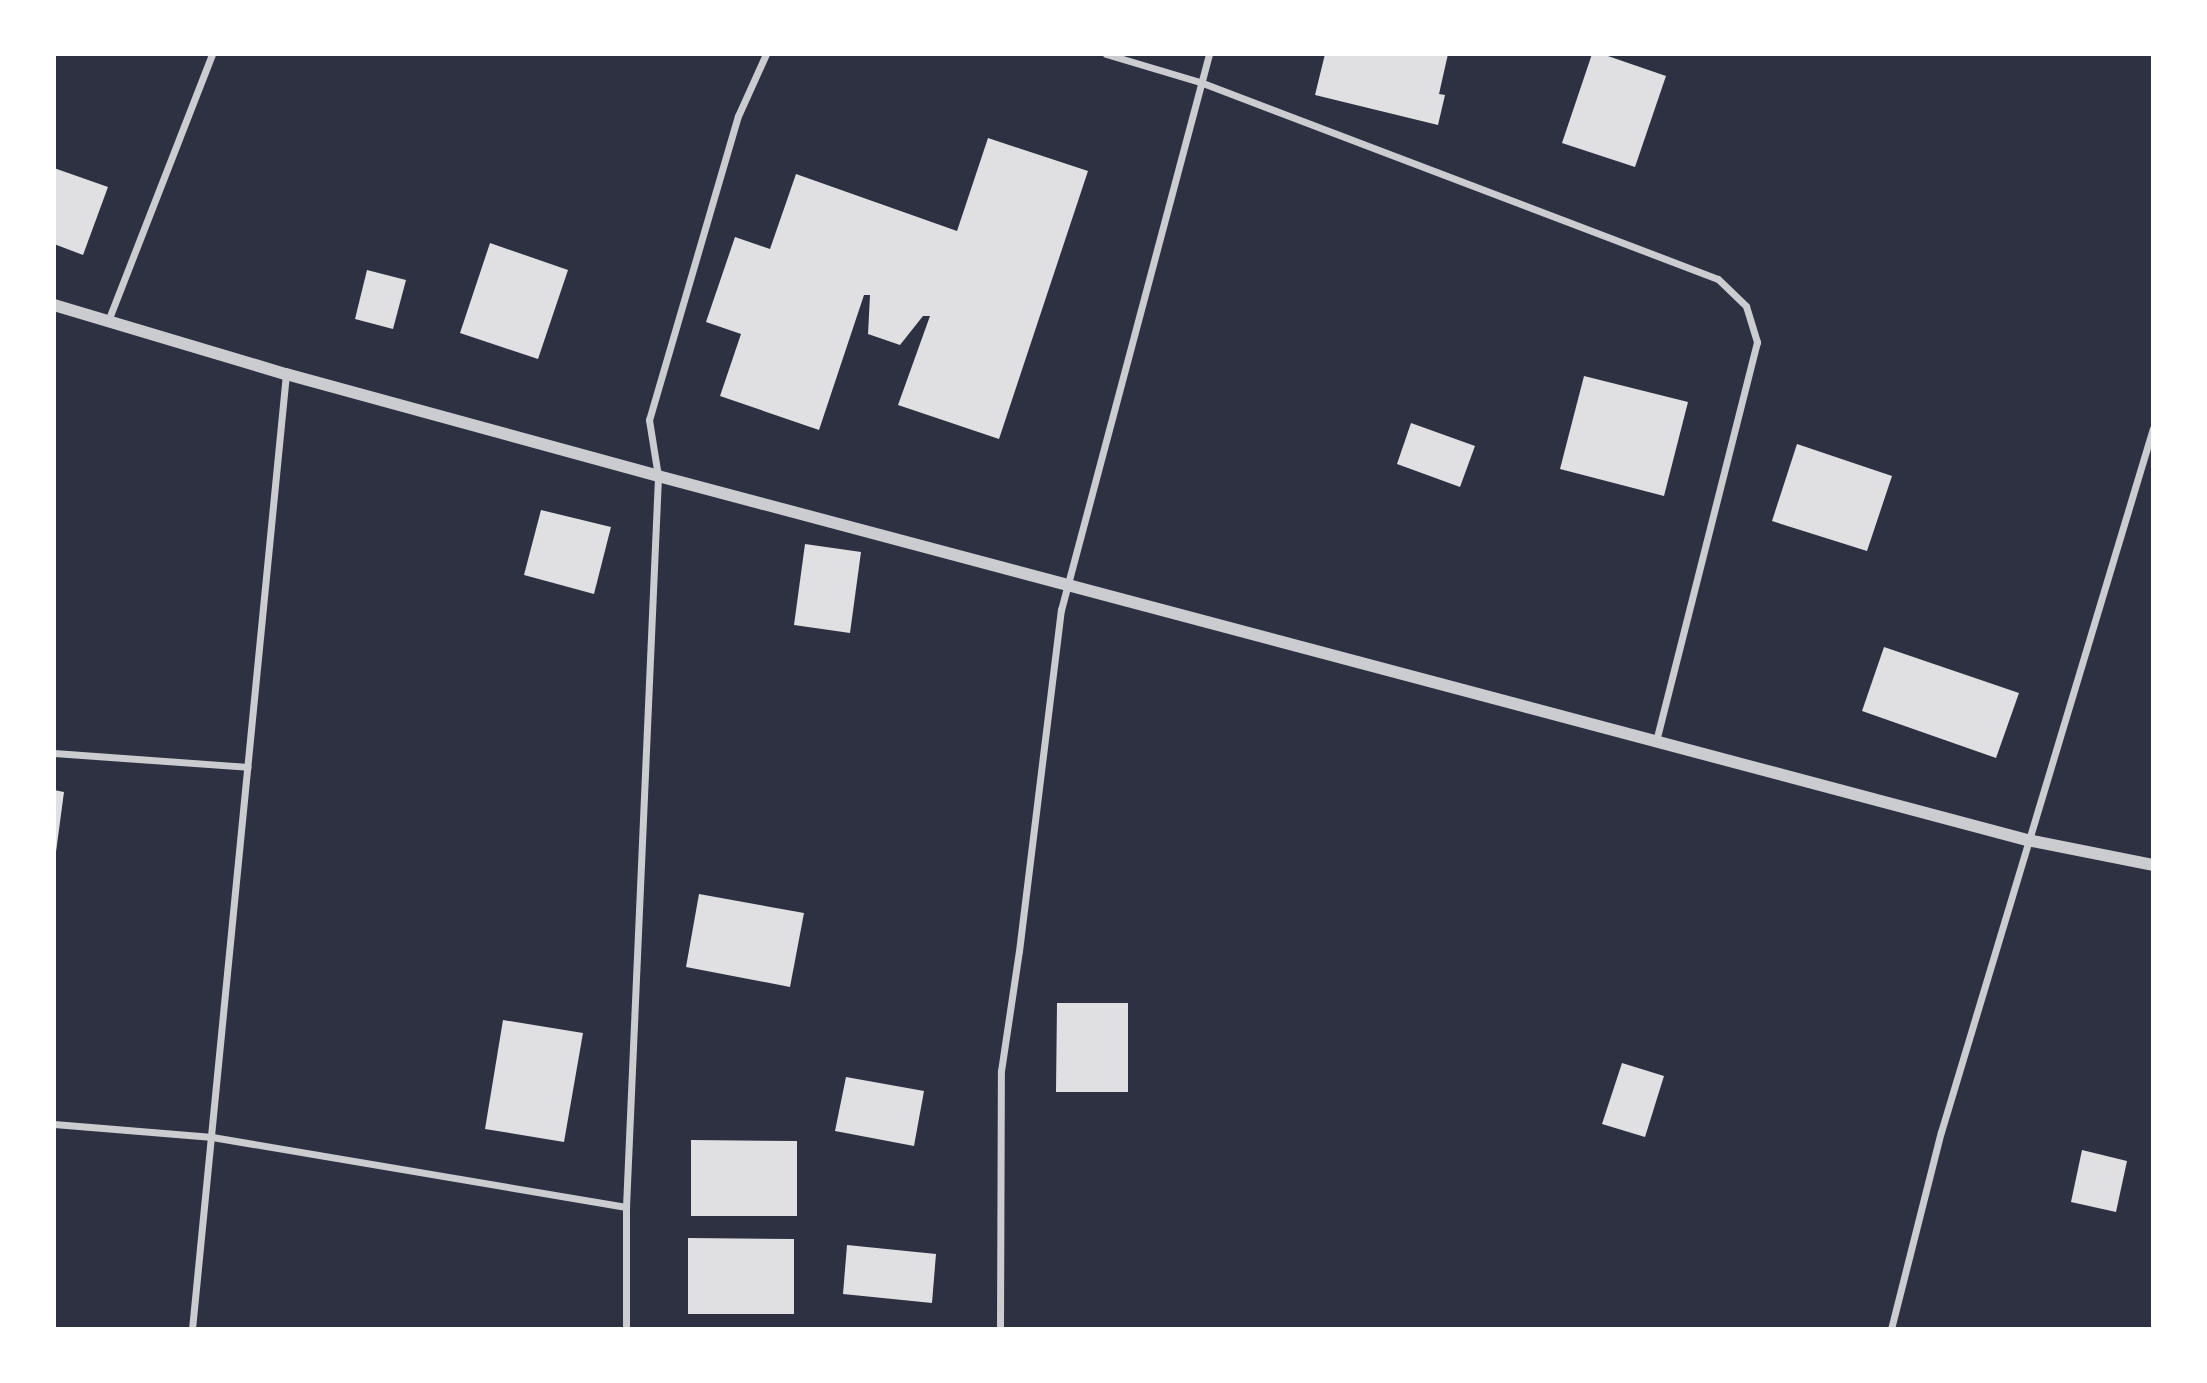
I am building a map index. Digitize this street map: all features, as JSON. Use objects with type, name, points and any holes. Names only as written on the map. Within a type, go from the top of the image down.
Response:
[{"type":"street","points":[[108,321],[212,54]]},
{"type":"street","points":[[626,1329],[626,1207],[658,476],[649,420],[738,116],[766,54]]},
{"type":"street","points":[[1106,54],[1200,82],[1718,279],[1746,306],[1757,342],[1656,741]]},
{"type":"street","points":[[1000,1329],[1001,1071],[1066,585],[1209,54]]},
{"type":"street","points":[[54,305],[286,374],[1066,585],[2027,840],[2153,865]]},
{"type":"street","points":[[192,1329],[286,374]]},
{"type":"street","points":[[1891,1329],[1941,1132],[2153,428]]},
{"type":"street","points":[[54,753],[247,767]]},
{"type":"street","points":[[54,1124],[212,1138],[626,1207]]},
{"type":"building","points":[[1325,54],[1448,54],[1439,94],[1445,95],[1438,125],[1315,95]]},
{"type":"building","points":[[1592,54],[1602,54],[1666,76],[1635,167],[1562,143]]},
{"type":"building","points":[[988,138],[1088,171],[999,439],[898,405],[930,316],[923,316],[900,345],[868,334],[870,295],[864,295],[819,430],[720,396],[741,334],[706,322],[735,237],[770,249],[796,174],[957,231]]},
{"type":"building","points":[[54,168],[108,187],[83,255],[54,244]]},
{"type":"building","points":[[490,243],[568,270],[538,359],[460,333]]},
{"type":"building","points":[[367,270],[406,280],[393,329],[355,319]]},
{"type":"building","points":[[1584,376],[1688,402],[1664,496],[1560,469]]},
{"type":"building","points":[[1411,423],[1475,446],[1460,487],[1397,464]]},
{"type":"building","points":[[1797,444],[1892,476],[1867,551],[1772,521]]},
{"type":"building","points":[[541,510],[611,527],[594,594],[524,575]]},
{"type":"building","points":[[805,544],[861,552],[850,633],[794,625]]},
{"type":"building","points":[[1884,647],[2019,693],[1996,758],[1862,711]]},
{"type":"building","points":[[54,790],[64,792],[56,852],[54,852]]},
{"type":"building","points":[[699,894],[804,913],[790,987],[686,967]]},
{"type":"building","points":[[1057,1003],[1128,1003],[1128,1092],[1056,1092]]},
{"type":"building","points":[[503,1020],[583,1033],[564,1142],[485,1129]]},
{"type":"building","points":[[1622,1063],[1664,1076],[1645,1137],[1602,1124]]},
{"type":"building","points":[[846,1077],[924,1091],[914,1146],[835,1131]]},
{"type":"building","points":[[691,1140],[797,1141],[797,1216],[691,1216]]},
{"type":"building","points":[[2082,1150],[2127,1161],[2116,1212],[2071,1202]]},
{"type":"building","points":[[688,1238],[794,1239],[794,1314],[688,1314]]},
{"type":"building","points":[[847,1245],[936,1254],[932,1303],[843,1294]]}]
